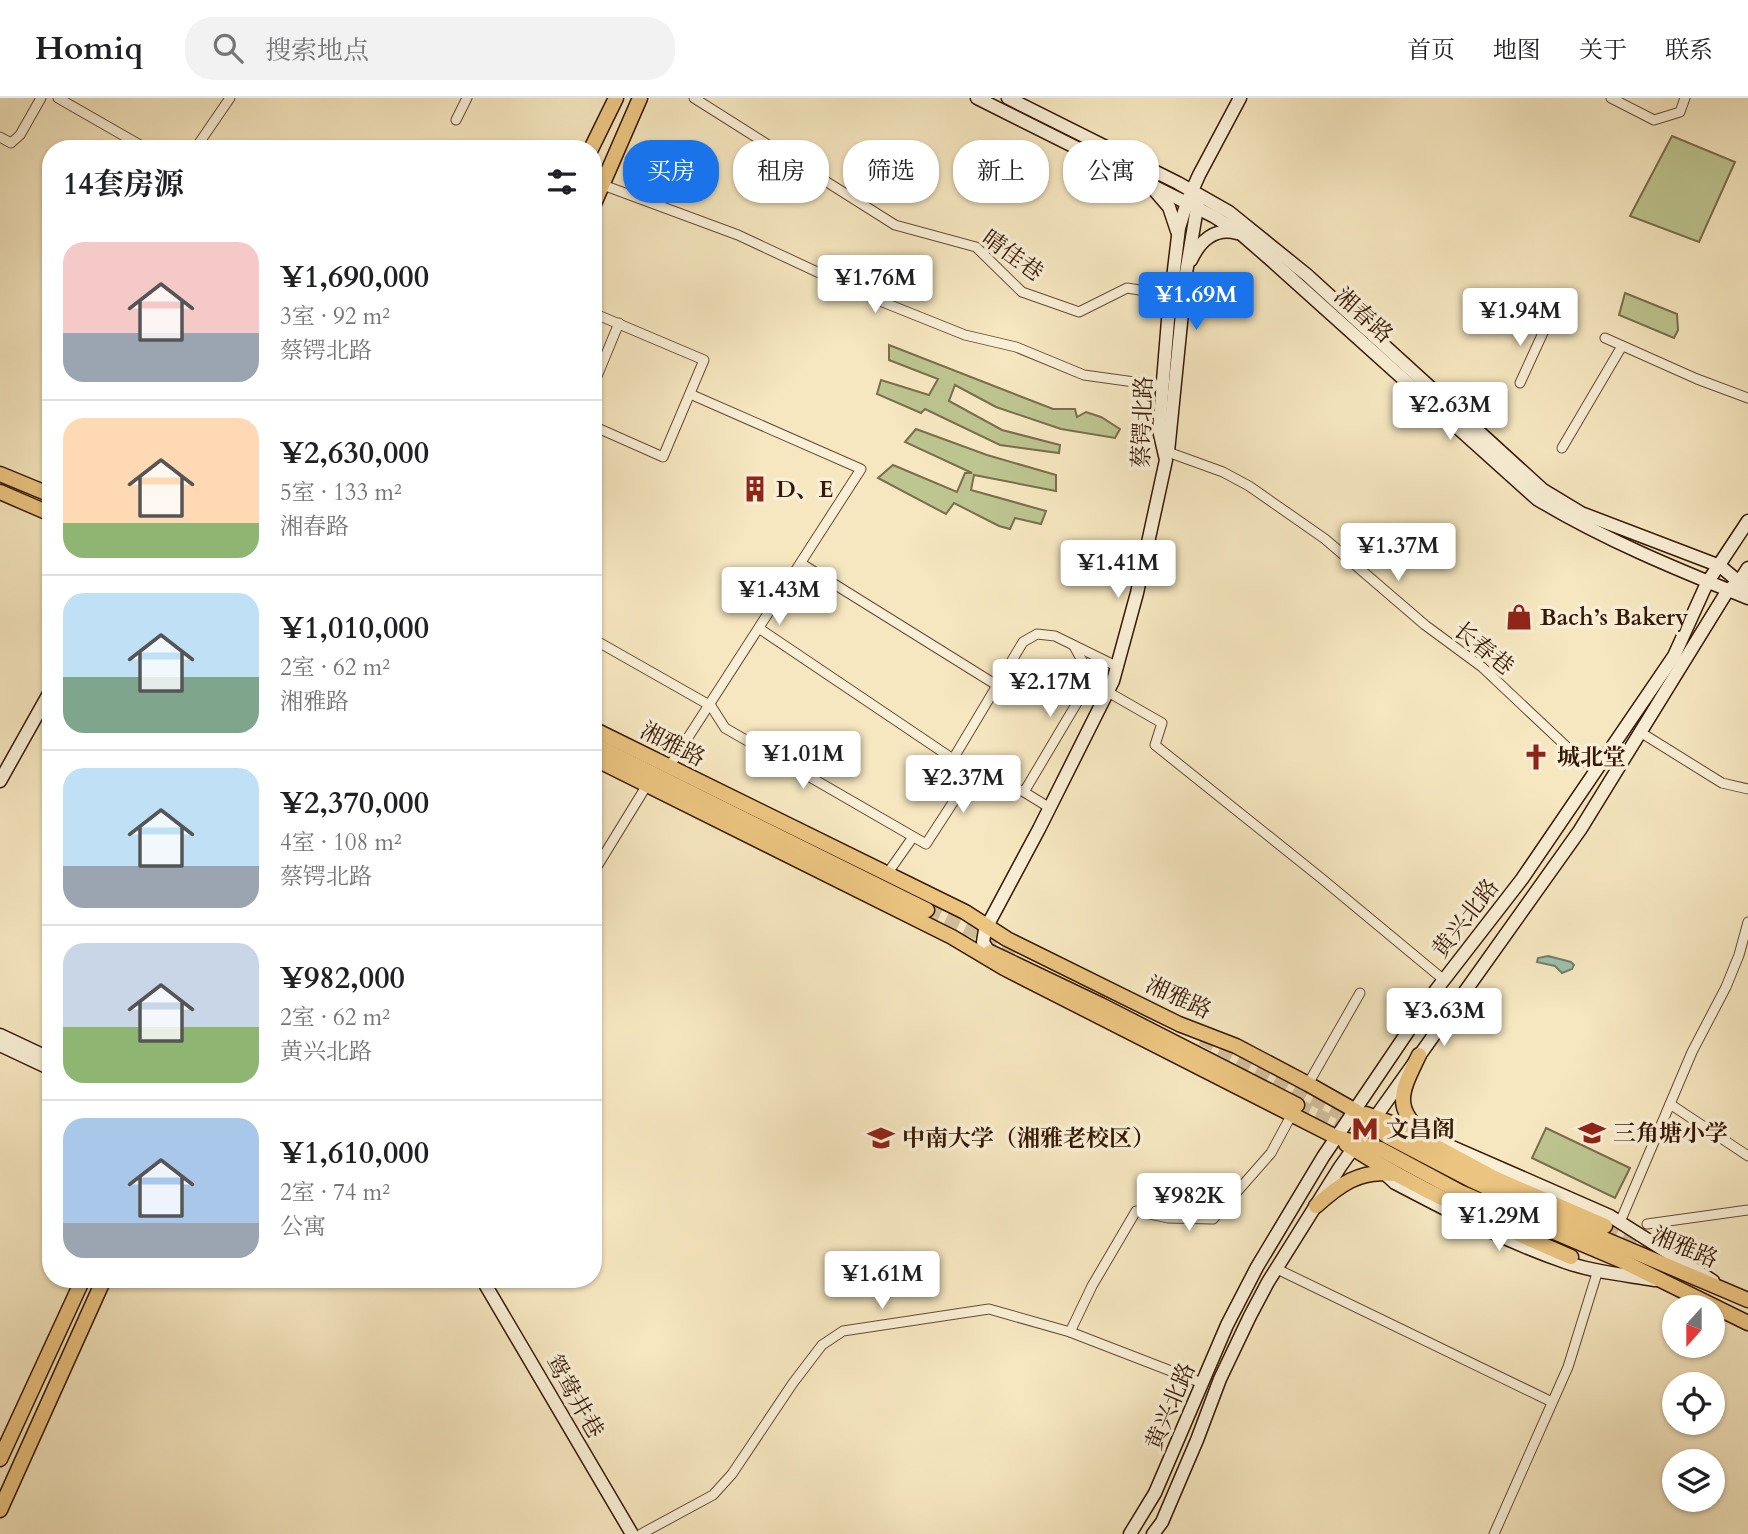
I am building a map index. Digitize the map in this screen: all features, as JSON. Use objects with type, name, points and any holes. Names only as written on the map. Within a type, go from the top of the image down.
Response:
[{"type":"main road","points":[[595,140],[616,98]]},
{"type":"main road","points":[[603,184],[640,98]]},
{"type":"main road","name":"湘春路","points":[[977,98],[1063,141]]},
{"type":"main road","name":"湘春路","points":[[1008,98],[1091,140]]},
{"type":"main road","name":"蔡锷北路","points":[[1166,451],[1159,430],[1178,235],[1240,98]]},
{"type":"main road","name":"蔡锷北路","points":[[1206,170],[1248,98]]},
{"type":"main road","points":[[1159,173],[1185,175],[1206,170],[1209,195],[1220,206]]},
{"type":"main road","name":"湘春路","points":[[1159,174],[1243,236],[1536,499],[1576,523],[1707,583],[1738,586]]},
{"type":"main road","name":"湘春路","points":[[1159,186],[1220,206],[1307,275],[1543,490],[1581,513],[1720,566],[1748,598]]},
{"type":"main road","points":[[1159,196],[1168,207],[1178,235]]},
{"type":"main road","name":"蔡锷北路","points":[[986,926],[1050,807],[1118,667],[1166,460],[1194,199]]},
{"type":"main road","points":[[1186,273],[1198,246],[1210,236],[1225,231],[1243,236]]},
{"type":"main road","points":[[0,474],[42,491]]},
{"type":"main road","points":[[0,492],[42,510]]},
{"type":"main road","name":"黄兴北路","points":[[1130,1534],[1156,1493],[1227,1325],[1261,1259],[1354,1110],[1444,980],[1522,880],[1674,656],[1707,583],[1748,521]]},
{"type":"main road","name":"黄兴北路","points":[[1153,1534],[1198,1440],[1259,1297],[1372,1120],[1580,830],[1640,732],[1748,568]]},
{"type":"main road","points":[[0,770],[42,696]]},
{"type":"main road","points":[[0,781],[42,706]]},
{"type":"main road","name":"湘雅路","points":[[602,734],[965,912],[1007,939],[1179,1024],[1236,1046],[1372,1120],[1387,1136],[1504,1196],[1748,1300]]},
{"type":"main road","name":"湘雅路","points":[[602,748],[927,910]]},
{"type":"main road","name":"湘雅路","points":[[602,762],[952,937],[1004,968],[1294,1109]]},
{"type":"main road","points":[[986,926],[983,936],[987,951],[1004,968]]},
{"type":"main road","name":"湘雅路","points":[[952,937],[1101,1005],[1294,1109],[1336,1137],[1355,1145],[1380,1149],[1460,1192],[1620,1261],[1748,1323]]},
{"type":"main road","points":[[0,1035],[42,1055]]},
{"type":"main road","points":[[0,1045],[42,1065]]},
{"type":"main road","points":[[1419,1055],[1405,1084],[1402,1102],[1407,1119],[1458,1159]]},
{"type":"main road","points":[[1372,1120],[1430,1137],[1612,1224],[1725,1289]]},
{"type":"main road","points":[[1394,1125],[1525,1193],[1612,1224]]},
{"type":"main road","points":[[1355,1145],[1395,1183],[1488,1230],[1567,1263],[1660,1281]]},
{"type":"main road","points":[[1369,1159],[1473,1213],[1571,1256]]},
{"type":"main road","points":[[1316,1206],[1353,1178],[1384,1173],[1403,1177]]},
{"type":"main road","points":[[0,1459],[79,1288]]},
{"type":"main road","points":[[0,1510],[100,1288]]},
{"type":"main road","name":"鸳鸯井巷","points":[[487,1288],[632,1534]]},
{"type":"street","points":[[0,137],[11,143],[20,135],[41,98]]},
{"type":"street","points":[[58,98],[131,140]]},
{"type":"street","points":[[201,140],[230,98]]},
{"type":"street","points":[[456,120],[467,98]]},
{"type":"street","name":"晴佳巷","points":[[694,98],[895,225],[976,247],[1022,292],[1079,312],[1127,288],[1171,295]]},
{"type":"street","points":[[1611,98],[1654,120],[1680,112],[1685,98]]},
{"type":"street","points":[[603,184],[738,235],[875,299],[965,335],[1016,347],[1084,375],[1163,386]]},
{"type":"street","points":[[602,316],[704,360],[663,457],[602,430]]},
{"type":"street","points":[[602,364],[619,323]]},
{"type":"street","points":[[1520,383],[1547,324]]},
{"type":"street","points":[[1605,338],[1697,379],[1748,398]]},
{"type":"street","points":[[1562,448],[1622,346]]},
{"type":"street","points":[[669,767],[711,706],[861,470],[690,394]]},
{"type":"street","name":"长春巷","points":[[1166,451],[1223,472],[1249,486],[1325,539],[1425,625],[1482,667],[1596,771]]},
{"type":"street","points":[[802,564],[998,686]]},
{"type":"street","points":[[760,629],[953,759],[1050,807]]},
{"type":"street","points":[[953,759],[1023,642],[1037,634],[1055,636],[1118,667]]},
{"type":"street","points":[[602,644],[711,706],[725,728],[926,844],[974,769]]},
{"type":"street","points":[[1024,792],[1081,696],[1090,675],[1073,644]]},
{"type":"street","points":[[1108,692],[1162,723],[1155,745],[1444,980]]},
{"type":"street","points":[[1640,732],[1722,783],[1748,789]]},
{"type":"street","points":[[602,858],[647,785]]},
{"type":"street","points":[[887,874],[913,837]]},
{"type":"street","points":[[1612,1224],[1692,1052],[1726,987],[1748,922]]},
{"type":"street","points":[[1308,1084],[1360,993]]},
{"type":"street","points":[[1670,1104],[1748,1156]]},
{"type":"street","points":[[1070,1332],[1092,1286],[1136,1211],[1168,1218],[1213,1219],[1271,1153],[1294,1109]]},
{"type":"street","points":[[1647,1224],[1748,1210]]},
{"type":"street","points":[[1277,1269],[1552,1402]]},
{"type":"street","points":[[1494,1534],[1568,1367],[1598,1269]]},
{"type":"street","points":[[641,1534],[713,1495],[732,1474],[822,1345],[843,1331],[989,1309],[1070,1332],[1202,1383]]},
{"type":"shaded area","points":[[1672,136],[1735,162],[1699,242],[1630,216]]},
{"type":"shaded area","points":[[1625,293],[1677,314],[1678,330],[1674,338],[1619,315]]},
{"type":"shaded area","points":[[889,345],[1053,409],[1075,409],[1077,417],[1086,412],[1101,417],[1120,429],[1115,438],[1061,429],[996,407],[955,385],[949,401],[1002,430],[1060,445],[1059,453],[1000,445],[925,409],[921,413],[877,394],[881,380],[929,395],[938,379],[889,360]]},
{"type":"shaded area","points":[[916,429],[987,455],[1056,475],[1056,491],[974,475],[971,490],[1046,511],[1041,524],[1015,518],[1010,529],[954,503],[946,514],[878,478],[893,465],[957,492],[965,473],[972,473],[905,442]]},
{"type":"shaded area","points":[[1548,956],[1574,965],[1572,969],[1562,973],[1555,966],[1537,962],[1538,958]]},
{"type":"shaded area","points":[[1546,1128],[1630,1168],[1615,1198],[1532,1158]]},
{"type":"tunnel","points":[[927,910],[1019,952]]},
{"type":"tunnel","points":[[1202,1038],[1375,1132]]},
{"type":"tunnel","points":[[1297,1105],[1371,1142]]},
{"type":"tunnel","points":[[1605,1226],[1669,1260]]},
{"type":"place","name":"D、E","points":[[755,489]]},
{"type":"place","name":"Bach’s Bakery","points":[[1519,617]]},
{"type":"place","name":"城北堂","points":[[1536,757]]},
{"type":"place","name":"文昌阁","points":[[1365,1129]]},
{"type":"place","name":"三角塘小学","points":[[1592,1133]]},
{"type":"place","name":"中南大学（湘雅老校区）","points":[[881,1138]]}]
